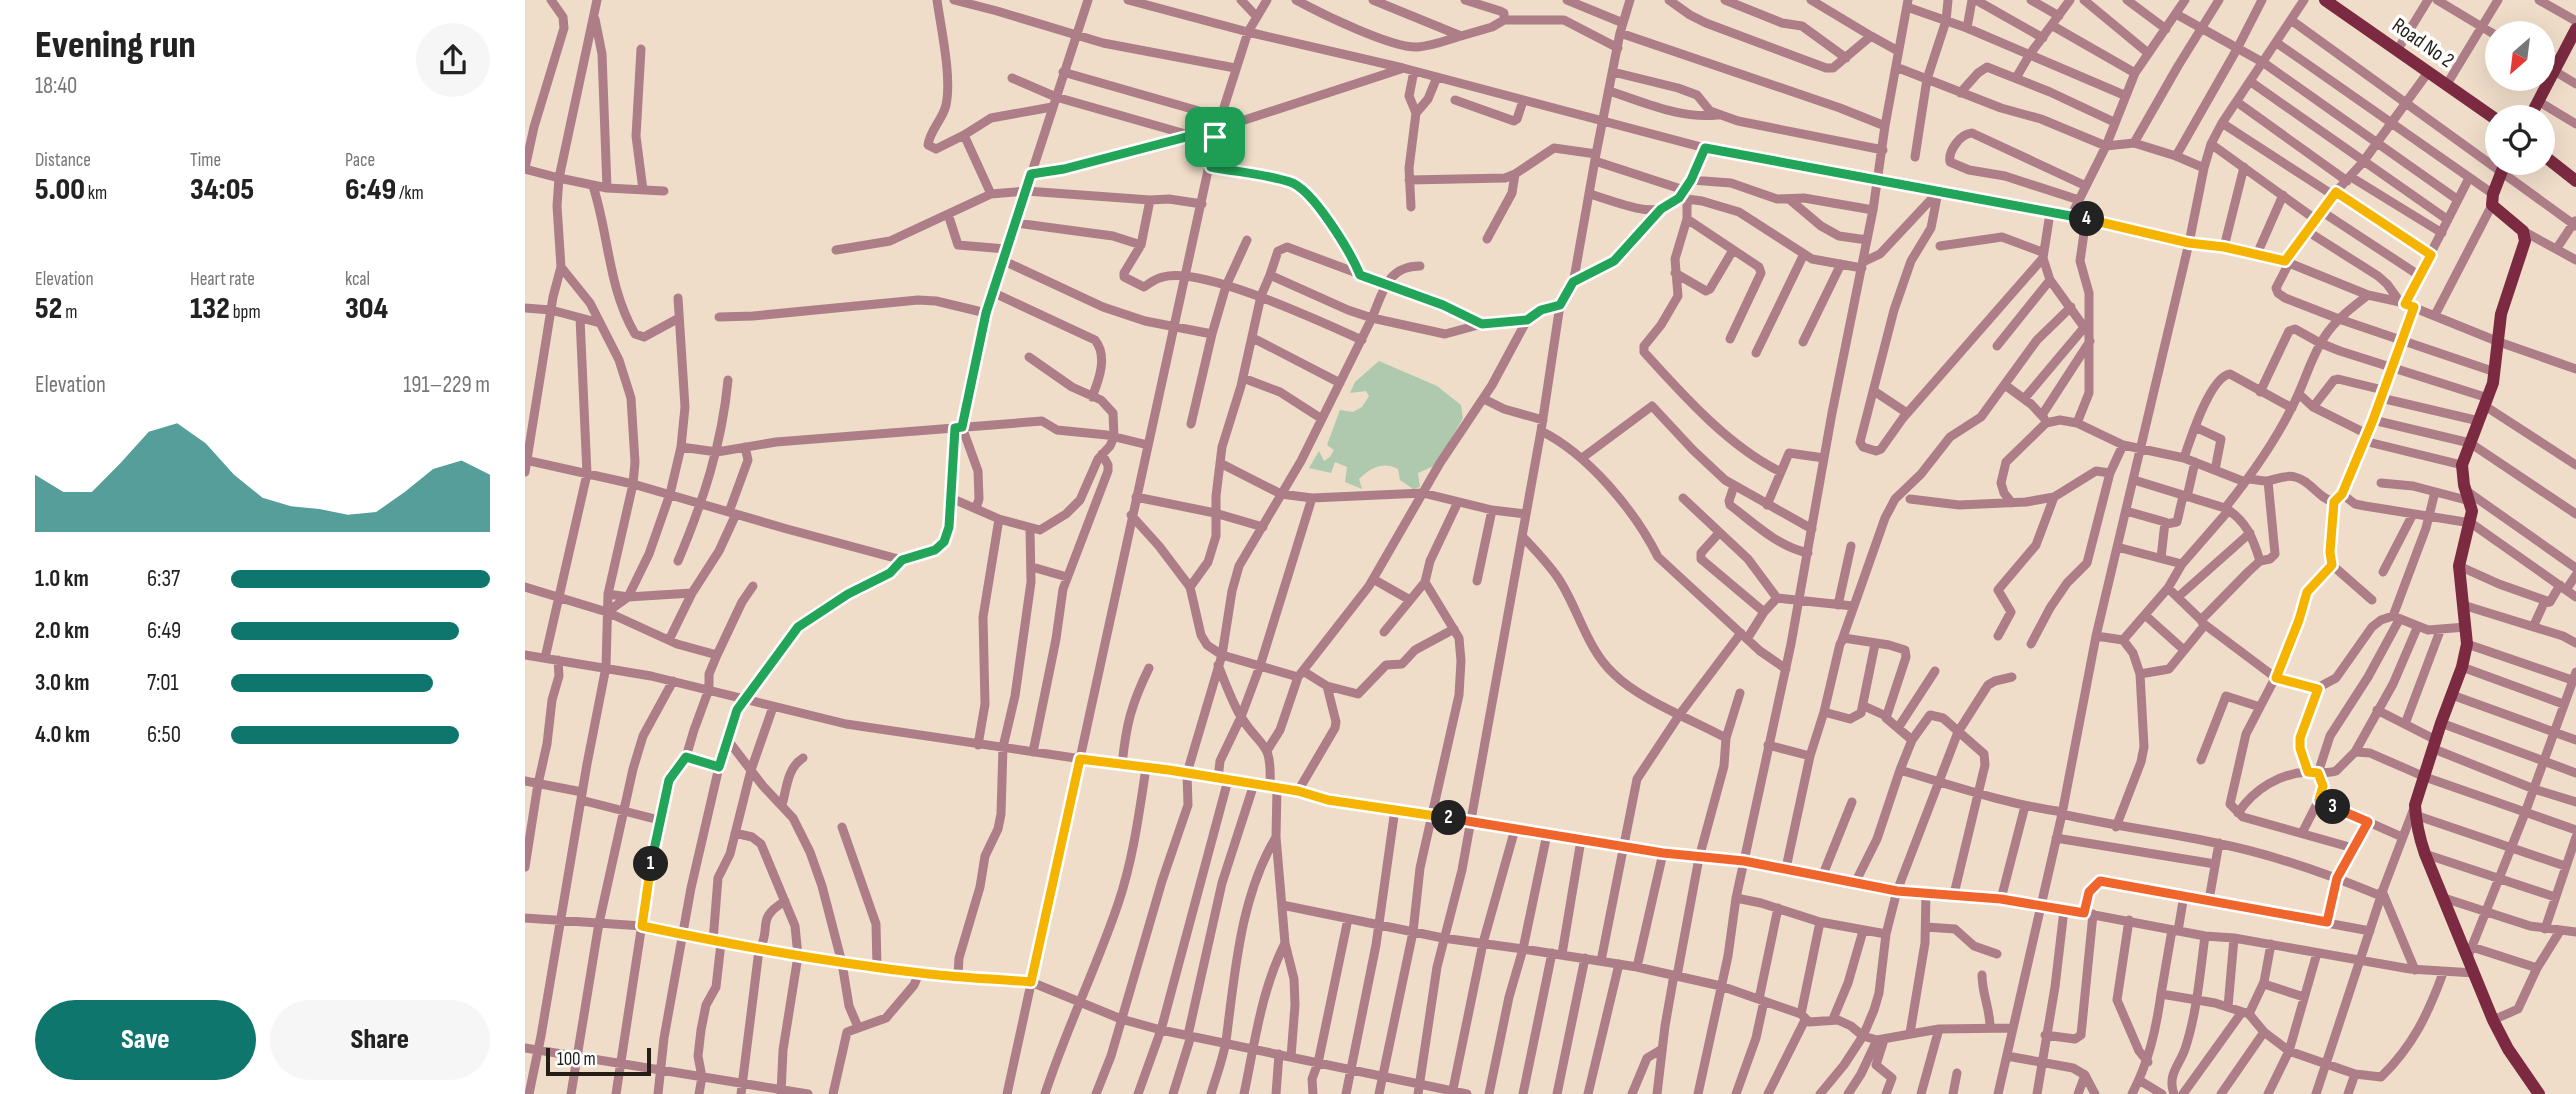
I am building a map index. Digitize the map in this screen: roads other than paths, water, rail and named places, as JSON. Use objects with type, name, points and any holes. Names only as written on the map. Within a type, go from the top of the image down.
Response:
[{"type":"main road","name":"Road No 2","points":[[2331,2],[2485,111]]},
{"type":"main road","points":[[2555,70],[2576,29]]},
{"type":"main road","points":[[2536,105],[2544,91]]},
{"type":"main road","points":[[2555,164],[2576,181]]},
{"type":"main road","points":[[2500,175],[2493,199],[2523,231],[2525,241],[2501,314],[2495,372],[2487,402],[2462,465],[2464,485],[2469,496],[2471,523],[2459,566],[2467,644],[2462,667],[2441,723],[2415,810],[2418,833],[2425,854],[2470,953],[2473,973],[2493,1020],[2508,1049],[2539,1094]]},
{"type":"street","points":[[551,0],[563,17],[564,28],[534,127],[525,168],[593,186],[664,191]]},
{"type":"street","points":[[525,472],[551,310],[561,267],[557,206],[559,178],[595,17],[597,0],[590,0]]},
{"type":"street","points":[[937,0],[946,60],[947,100],[928,145],[936,149],[991,118],[1052,107]]},
{"type":"street","points":[[954,0],[1103,43],[1235,68]]},
{"type":"street","points":[[658,1094],[664,1038],[682,934],[719,767],[737,710],[798,627],[848,594],[890,573],[902,560],[935,550],[944,542],[949,527],[959,428],[986,313],[1088,0]]},
{"type":"street","points":[[1128,0],[1248,32],[1403,68],[1705,148],[2071,216],[2189,243],[2257,254],[2287,262],[2368,295],[2435,315],[2499,342],[2576,369]]},
{"type":"street","points":[[1241,0],[1257,17]]},
{"type":"street","points":[[1007,1094],[1131,515],[1211,167],[1216,133],[1248,32],[1267,0]]},
{"type":"street","points":[[1296,0],[1364,32],[1408,46],[1419,47],[1461,36],[1492,27],[1504,20],[1565,20],[1618,48]]},
{"type":"street","points":[[1373,0],[1461,36]]},
{"type":"street","points":[[1465,0],[1500,10],[1504,13],[1504,20]]},
{"type":"street","points":[[1567,0],[1622,28],[1885,126]]},
{"type":"street","points":[[1419,1090],[1443,938],[1462,870],[1543,420],[1560,305],[1573,282],[1609,91],[1630,0]]},
{"type":"street","points":[[1669,0],[1706,23],[1822,68],[1833,68],[1871,36]]},
{"type":"street","points":[[1725,0],[1782,23],[1802,26],[1846,58]]},
{"type":"street","points":[[1811,0],[1898,51]]},
{"type":"street","points":[[1916,157],[1927,79],[1946,20],[1948,0]]},
{"type":"street","points":[[1967,28],[1974,0],[2043,38]]},
{"type":"street","points":[[2031,0],[2059,16]]},
{"type":"street","points":[[2016,78],[2030,54],[2070,0]]},
{"type":"street","points":[[2084,0],[2148,53]]},
{"type":"street","points":[[2127,0],[2166,29]]},
{"type":"street","points":[[2134,143],[2219,0]]},
{"type":"street","points":[[2176,156],[2262,0]]},
{"type":"street","points":[[1998,1094],[2062,813],[2097,636],[2204,168],[2211,144],[2222,123],[2304,0]]},
{"type":"street","points":[[2398,49],[2428,0]]},
{"type":"street","points":[[2437,0],[2483,26]]},
{"type":"street","points":[[2447,84],[2498,0]]},
{"type":"street","points":[[2539,0],[2576,21]]},
{"type":"street","points":[[2071,216],[2106,146],[2113,122],[2135,73],[2182,1]]},
{"type":"street","points":[[1698,1094],[1736,898],[1786,669],[1873,210],[1885,126],[1908,4],[2124,95]]},
{"type":"street","points":[[2176,14],[2264,63],[2458,200]]},
{"type":"street","points":[[595,17],[602,54],[607,188]]},
{"type":"street","points":[[2291,20],[2405,103],[2485,154]]},
{"type":"street","points":[[2053,26],[2135,73]]},
{"type":"street","points":[[2277,43],[2469,177],[2493,199],[2435,315]]},
{"type":"street","points":[[641,49],[636,123],[643,190]]},
{"type":"street","points":[[1896,67],[2001,108],[2041,119],[2106,146],[2134,143],[2204,168]]},
{"type":"street","points":[[1031,174],[1064,169],[1190,136],[1216,133],[1403,68]]},
{"type":"street","points":[[1960,93],[1985,68],[2016,78],[2113,122]]},
{"type":"street","points":[[1411,206],[1409,180],[1416,113],[1409,96],[1414,71]]},
{"type":"street","points":[[2429,71],[2363,163],[2318,215],[2287,262],[2276,288],[2278,293],[2339,319],[2495,372]]},
{"type":"street","points":[[1063,72],[1220,117]]},
{"type":"street","points":[[1613,72],[1697,95],[1705,107],[1719,115]]},
{"type":"street","points":[[2555,72],[2576,83]]},
{"type":"street","points":[[1416,113],[1428,99],[1437,77]]},
{"type":"street","points":[[1012,78],[1056,97],[1190,136]]},
{"type":"street","points":[[2251,82],[2448,220]]},
{"type":"street","points":[[1609,91],[1683,115],[1719,115],[1883,150]]},
{"type":"street","points":[[1455,100],[1514,121],[1523,100]]},
{"type":"street","points":[[2538,101],[2576,124]]},
{"type":"street","points":[[2237,102],[2349,179],[2442,233]]},
{"type":"street","points":[[2222,123],[2431,255]]},
{"type":"street","points":[[2079,200],[2005,176],[1969,170],[1950,162],[1950,154],[1963,135],[1972,133],[2086,186]]},
{"type":"street","points":[[964,135],[992,194]]},
{"type":"street","points":[[2211,144],[2283,195],[2420,276]]},
{"type":"street","points":[[1409,180],[1504,178],[1515,174],[1553,148],[1596,157],[1683,196],[1739,212],[1804,256],[1841,264],[1862,265],[1880,254],[1938,192]]},
{"type":"street","points":[[1573,282],[1614,261],[1661,209],[1683,196],[1705,148]]},
{"type":"street","points":[[1211,167],[1293,182],[1305,191],[1350,251],[1360,275]]},
{"type":"street","points":[[2224,247],[2244,167]]},
{"type":"street","points":[[1487,239],[1512,193],[1515,174]]},
{"type":"street","points":[[2514,175],[2575,223],[2557,248]]},
{"type":"street","points":[[2372,600],[2332,565],[2330,552],[2334,502],[2342,494],[2402,341],[2406,305],[2469,177]]},
{"type":"street","points":[[1691,180],[1731,183],[1764,196],[1804,198],[1873,210]]},
{"type":"street","points":[[593,186],[613,283],[635,334],[644,337],[679,318]]},
{"type":"street","points":[[836,250],[890,241],[992,194],[1026,191],[1169,199],[1202,204]]},
{"type":"street","points":[[1938,192],[1931,229],[1911,261],[1894,310],[1860,442],[1863,447],[1876,451],[1881,449],[1907,413],[2042,255]]},
{"type":"street","points":[[1590,194],[1637,209],[1661,209]]},
{"type":"street","points":[[2257,254],[2283,195]]},
{"type":"street","points":[[1683,196],[1687,219],[1675,259],[1678,296],[1661,325],[1644,346],[1644,352],[1679,391],[1739,446],[1762,463],[1781,472]]},
{"type":"street","points":[[1789,199],[1821,226],[1839,236],[1867,240]]},
{"type":"street","points":[[1150,200],[1140,245],[1124,273],[1124,278],[1144,287],[1165,276],[1185,276],[1226,286],[1261,296],[1362,340]]},
{"type":"street","points":[[2050,213],[2042,255],[2050,280],[2087,324]]},
{"type":"street","points":[[948,214],[958,245],[1006,249]]},
{"type":"street","points":[[1687,219],[1759,267],[1761,273],[1730,339]]},
{"type":"street","points":[[2077,423],[2089,393],[2089,293],[2080,261],[2086,219]]},
{"type":"street","points":[[1016,223],[1113,236],[1140,245]]},
{"type":"street","points":[[2307,231],[2378,276],[2406,305]]},
{"type":"street","points":[[2523,231],[2576,260]]},
{"type":"street","points":[[1940,246],[2001,237],[2042,255]]},
{"type":"street","points":[[1191,424],[1226,286],[1247,240]]},
{"type":"street","points":[[1190,587],[1213,548],[1218,525],[1215,513],[1222,447],[1243,378],[1261,296],[1277,251],[1287,247],[1443,305],[1482,324]]},
{"type":"street","points":[[1675,273],[1706,291],[1710,289],[1733,250]]},
{"type":"street","points":[[1756,353],[1804,256]]},
{"type":"street","points":[[1002,260],[1103,307],[1175,327],[1212,334]]},
{"type":"street","points":[[1803,342],[1841,264]]},
{"type":"street","points":[[1096,1094],[1111,1056],[1162,881],[1188,805],[1187,773],[1222,655],[1239,566],[1301,461],[1362,340],[1386,285],[1399,269],[1420,266]]},
{"type":"street","points":[[529,1094],[606,667],[608,594],[633,484],[636,440],[631,398],[619,360],[590,303],[561,267]]},
{"type":"street","points":[[1270,275],[1372,318],[1445,334],[1482,324],[1527,320]]},
{"type":"street","points":[[1997,346],[2050,280]]},
{"type":"street","points":[[992,292],[1095,340],[1100,346],[1101,370],[1092,397]]},
{"type":"street","points":[[2123,640],[2168,588],[2182,564],[2247,480],[2292,408],[2320,343],[2339,319],[2368,295]]},
{"type":"street","points":[[607,612],[628,597],[649,554],[670,494],[681,447],[685,407],[678,298]]},
{"type":"street","points":[[719,317],[918,300],[936,301],[986,313]]},
{"type":"street","points":[[1268,749],[1280,730],[1301,674],[1373,579],[1423,493],[1484,399],[1527,320],[1541,310],[1560,305]]},
{"type":"street","points":[[525,307],[551,310],[600,323]]},
{"type":"street","points":[[1786,868],[1810,756],[1842,640],[1885,517],[1895,499],[1921,474],[1949,437],[1981,417],[2037,340],[2071,307]]},
{"type":"street","points":[[545,658],[587,474],[580,318]]},
{"type":"street","points":[[2024,399],[2087,324]]},
{"type":"street","points":[[2260,391],[2290,331],[2295,330],[2320,343],[2392,366],[2487,402],[2576,465]]},
{"type":"street","points":[[1253,338],[1341,383]]},
{"type":"street","points":[[2012,503],[2001,487],[2003,470],[2013,454],[2044,419],[2090,341]]},
{"type":"street","points":[[951,498],[999,519],[1040,530],[1075,506],[1114,437],[1111,408],[1101,400],[1072,387],[1029,357]]},
{"type":"street","points":[[2184,458],[2195,426],[2225,374],[2292,408]]},
{"type":"street","points":[[1243,378],[1280,392],[1322,419]]},
{"type":"street","points":[[2313,407],[2334,380],[2338,379],[2479,421]]},
{"type":"street","points":[[678,561],[703,503],[717,452],[728,380]]},
{"type":"street","points":[[2005,385],[2044,419],[2065,419],[2123,445],[2184,458],[2247,480],[2267,481],[2285,476],[2295,477],[2334,502]]},
{"type":"street","points":[[1874,391],[1907,413]]},
{"type":"street","points":[[2299,394],[2313,407],[2366,437],[2462,465]]},
{"type":"street","points":[[1484,399],[1504,409],[1543,420]]},
{"type":"street","points":[[1582,458],[1653,406],[1693,450],[1734,486],[1812,529]]},
{"type":"street","points":[[2373,420],[2470,443],[2576,514]]},
{"type":"street","points":[[681,447],[717,452],[776,442],[1042,421],[1057,430],[1114,437],[1148,445]]},
{"type":"street","points":[[2195,426],[2221,439],[2215,470]]},
{"type":"street","points":[[959,428],[978,471],[977,508]]},
{"type":"street","points":[[1541,431],[1562,442],[1582,458],[1640,525],[1658,557],[1744,636],[1786,669]]},
{"type":"street","points":[[2031,645],[2050,608],[2067,583],[2087,564],[2110,473],[2123,445]]},
{"type":"street","points":[[669,640],[692,593],[719,551],[748,460],[745,447]]},
{"type":"street","points":[[1767,505],[1791,452],[1825,458]]},
{"type":"street","points":[[1033,752],[1067,577],[1108,471],[1102,454]]},
{"type":"street","points":[[526,460],[633,484],[902,560]]},
{"type":"street","points":[[2126,511],[2165,524],[2177,522],[2195,462]]},
{"type":"street","points":[[1220,463],[1281,494],[1312,498],[1423,493],[1492,510],[1526,514]]},
{"type":"street","points":[[1910,499],[1959,505],[2012,503],[2055,497],[2095,471],[2110,473]]},
{"type":"street","points":[[2134,480],[2227,509],[2244,523],[2260,561]]},
{"type":"street","points":[[2140,674],[2169,668],[2203,629],[2203,622],[2260,561],[2270,559],[2275,554],[2267,481]]},
{"type":"street","points":[[2381,483],[2469,496],[2576,568]]},
{"type":"street","points":[[1734,486],[1730,505],[1776,540],[1792,549],[1808,553]]},
{"type":"street","points":[[2302,833],[2319,800],[2323,786],[2318,773],[2334,728],[2368,677],[2396,618],[2435,492]]},
{"type":"street","points":[[2342,494],[2355,504],[2471,523],[2576,597]]},
{"type":"street","points":[[1136,497],[1215,513],[1263,527]]},
{"type":"street","points":[[1998,636],[2011,612],[1997,590],[2036,545],[2055,497]]},
{"type":"street","points":[[1138,1094],[1161,1030],[1223,780],[1220,761],[1241,717],[1260,666],[1312,498]]},
{"type":"street","points":[[1683,498],[1761,573],[1777,598],[1853,606]]},
{"type":"street","points":[[1384,632],[1425,582],[1430,561],[1458,502]]},
{"type":"street","points":[[1478,581],[1492,510]]},
{"type":"street","points":[[2383,572],[2413,514]]},
{"type":"street","points":[[1131,515],[1190,587],[1201,635],[1207,645],[1222,655],[1301,674],[1327,686],[1358,694],[1386,665],[1402,664],[1415,650],[1454,629]]},
{"type":"street","points":[[978,745],[985,704],[983,617],[999,519]]},
{"type":"street","points":[[2161,558],[2165,524]]},
{"type":"street","points":[[958,975],[959,958],[980,887],[985,856],[998,829],[1001,814],[1003,747],[1015,696],[1032,567],[1030,529]]},
{"type":"street","points":[[1719,533],[1701,553],[1701,559],[1764,612]]},
{"type":"street","points":[[2178,597],[2250,533]]},
{"type":"street","points":[[1522,536],[1560,581],[1593,647],[1612,673],[1625,683],[1726,738]]},
{"type":"street","points":[[1838,605],[1851,546]]},
{"type":"street","points":[[2117,547],[2182,564]]},
{"type":"street","points":[[2332,565],[2307,592],[2276,678],[2246,734],[2230,804],[2238,813],[2264,824],[2353,848]]},
{"type":"street","points":[[2459,566],[2550,602]]},
{"type":"street","points":[[1032,567],[1067,577]]},
{"type":"street","points":[[2532,627],[2544,603],[2550,602],[2576,575]]},
{"type":"street","points":[[1373,579],[1410,600]]},
{"type":"street","points":[[1379,1094],[1413,932],[1416,894],[1431,815],[1459,695],[1459,638],[1425,582]]},
{"type":"street","points":[[616,1094],[659,820],[669,780],[686,757],[709,689],[709,674],[742,602],[753,586]]},
{"type":"street","points":[[525,587],[607,612],[669,640],[717,655]]},
{"type":"street","points":[[2168,588],[2203,622],[2276,678],[2318,689]]},
{"type":"street","points":[[608,594],[628,597],[692,593]]},
{"type":"street","points":[[1601,961],[1637,779],[1680,714],[1777,598]]},
{"type":"street","points":[[2463,605],[2563,636],[2576,643]]},
{"type":"street","points":[[2145,615],[2184,650]]},
{"type":"street","points":[[2308,772],[2300,748],[2300,738],[2318,689],[2336,678],[2372,627],[2381,620],[2396,618],[2417,628],[2440,631],[2466,627]]},
{"type":"street","points":[[2238,813],[2242,806],[2277,777],[2336,771],[2355,752],[2393,684],[2417,628]]},
{"type":"street","points":[[2405,724],[2440,631]]},
{"type":"street","points":[[2097,636],[2123,640],[2133,653],[2140,674],[2143,754],[2116,827]]},
{"type":"street","points":[[1842,640],[1847,638],[1900,647],[1906,652],[1886,716]]},
{"type":"street","points":[[1824,712],[1855,718],[1861,713],[1875,644]]},
{"type":"street","points":[[2467,644],[2574,676],[2545,761],[2470,953],[2537,968]]},
{"type":"street","points":[[525,655],[606,667],[673,681],[744,701],[846,724],[1187,773],[1298,791],[1328,800],[1395,808],[1581,841],[1699,858],[1744,861],[1897,891],[2001,899],[2415,970],[2473,973]]},
{"type":"street","points":[[525,867],[547,744],[552,699],[559,676],[558,660]]},
{"type":"street","points":[[1218,666],[1241,717],[1268,749],[1274,787],[1285,943],[1294,979],[1291,1057]]},
{"type":"street","points":[[2462,667],[2563,704]]},
{"type":"street","points":[[1122,765],[1125,727],[1133,701],[1149,668]]},
{"type":"street","points":[[1898,728],[1935,671]]},
{"type":"street","points":[[1820,1094],[1839,1072],[1863,1036],[1879,993],[1886,934],[1897,891],[1958,732],[1988,685],[2012,677]]},
{"type":"street","points":[[572,1094],[599,923],[623,809],[643,736],[673,681]]},
{"type":"street","points":[[1298,791],[1335,728],[1336,722],[1327,686]]},
{"type":"street","points":[[1657,1094],[1662,1049],[1699,858],[1724,766],[1726,738],[1740,693]]},
{"type":"street","points":[[2452,695],[2576,740]]},
{"type":"street","points":[[2201,760],[2226,696],[2260,707]]},
{"type":"street","points":[[1864,706],[1886,716],[1887,720],[1912,740]]},
{"type":"street","points":[[699,1094],[702,1077],[698,1056],[702,1030],[706,1005],[716,986],[718,878],[730,854],[751,770],[773,707]]},
{"type":"street","points":[[2377,710],[2405,724],[2435,745],[2534,789],[2576,802]]},
{"type":"street","points":[[1855,883],[1877,839],[1912,740],[1930,715],[1939,716],[1984,754],[1985,762],[1954,894]]},
{"type":"street","points":[[2441,723],[2576,773]]},
{"type":"street","points":[[727,739],[793,818],[810,852],[823,886],[842,963],[849,1006],[858,1027]]},
{"type":"street","points":[[1768,745],[1810,756]]},
{"type":"street","points":[[2355,752],[2382,757],[2425,777],[2576,830]]},
{"type":"street","points":[[686,757],[719,767]]},
{"type":"street","points":[[782,805],[790,771],[794,764],[803,758]]},
{"type":"street","points":[[1045,1094],[1060,1048],[1119,901],[1137,830],[1146,768]]},
{"type":"street","points":[[1900,770],[1977,794],[2116,827],[2219,843],[2381,894],[2415,970]]},
{"type":"street","points":[[525,781],[659,820]]},
{"type":"street","points":[[1173,1094],[1190,1036],[1222,883],[1254,784]]},
{"type":"street","points":[[2319,800],[2402,837]]},
{"type":"street","points":[[1822,877],[1852,802]]},
{"type":"street","points":[[2001,899],[2025,806]]},
{"type":"street","points":[[1346,1094],[1374,956],[1395,808]]},
{"type":"street","points":[[2316,1094],[2381,894],[2415,810],[2565,866]]},
{"type":"street","points":[[2327,922],[2337,878],[2368,822]]},
{"type":"street","points":[[842,827],[876,924],[877,967]]},
{"type":"street","points":[[1453,1093],[1483,943],[1515,829]]},
{"type":"street","points":[[736,833],[752,837],[761,844],[795,926],[798,956],[783,1050],[782,1092]]},
{"type":"street","points":[[1489,1094],[1547,834]]},
{"type":"street","points":[[1211,1094],[1226,1043],[1234,979],[1252,890],[1263,858],[1276,837]]},
{"type":"street","points":[[2545,929],[2576,837]]},
{"type":"street","points":[[2056,838],[2215,864]]},
{"type":"street","points":[[1523,1094],[1581,841]]},
{"type":"street","points":[[2209,900],[2219,843]]},
{"type":"street","points":[[1637,967],[1663,853]]},
{"type":"street","points":[[2425,854],[2555,897]]},
{"type":"street","points":[[2045,1035],[2075,1039],[2081,1035],[2089,892],[2100,881],[2370,931]]},
{"type":"street","points":[[1910,1034],[1926,927],[1926,892]]},
{"type":"street","points":[[2132,1094],[2148,1062],[2184,895]]},
{"type":"street","points":[[1736,898],[1820,922],[1886,934]]},
{"type":"street","points":[[2444,898],[2545,929],[2576,932]]},
{"type":"street","points":[[742,1089],[759,950],[763,943],[766,919],[770,910],[785,901]]},
{"type":"street","points":[[1282,905],[1443,938],[1637,967],[1721,986],[1818,1024],[1833,1019],[1851,1026],[1863,1036],[1881,1040],[1940,1029],[2013,1028]]},
{"type":"street","points":[[1736,1094],[1756,1038],[1778,908]]},
{"type":"street","points":[[2037,1094],[2055,987],[2064,910]]},
{"type":"street","points":[[525,918],[642,926],[759,950],[842,963],[919,973],[1031,982],[1121,1019],[1161,1030],[1383,1077],[1419,1090],[1467,1094]]},
{"type":"street","points":[[1313,1094],[1312,1079],[1318,1063],[1348,919]]},
{"type":"street","points":[[2129,920],[2117,1000],[2139,1051],[2148,1062]]},
{"type":"street","points":[[1768,1094],[1803,1017],[1820,922]]},
{"type":"street","points":[[1926,927],[1955,929],[1974,946],[1997,954]]},
{"type":"street","points":[[1833,1019],[1848,983],[1863,931]]},
{"type":"street","points":[[2493,1020],[2518,1009],[2537,968],[2560,931]]},
{"type":"street","points":[[2174,1094],[2171,1080],[2185,1049],[2196,1001],[2205,936]]},
{"type":"street","points":[[2228,1007],[2234,939]]},
{"type":"street","points":[[1244,1094],[1262,1001],[1274,965],[1285,943]]},
{"type":"street","points":[[2183,1094],[2246,1013],[2263,984],[2271,944]]},
{"type":"street","points":[[2268,1094],[2289,1051],[2317,953]]},
{"type":"street","points":[[1557,1094],[1585,958]]},
{"type":"street","points":[[1588,1094],[1619,964]]},
{"type":"street","points":[[833,1094],[847,1032],[886,1018],[914,985],[919,973]]},
{"type":"street","points":[[2161,994],[2246,1013],[2264,1032],[2289,1051],[2355,1074],[2381,1077],[2407,1049],[2430,1009],[2443,973]]},
{"type":"street","points":[[1982,975],[1982,989],[1990,1010],[1990,1027]]},
{"type":"street","points":[[2263,984],[2304,998]]},
{"type":"street","points":[[1921,1094],[1940,1029]]},
{"type":"street","points":[[2221,1094],[2264,1032]]},
{"type":"street","points":[[1848,1094],[1881,1040]]},
{"type":"street","points":[[1881,1040],[1876,1065],[1892,1078],[1886,1094]]},
{"type":"street","points":[[525,1048],[702,1077],[742,1089],[808,1094]]},
{"type":"street","points":[[1632,1094],[1647,1058],[1662,1049]]},
{"type":"street","points":[[1276,1094],[1279,1054]]},
{"type":"street","points":[[2007,1056],[2073,1068],[2085,1075],[2095,1094]]},
{"type":"street","points":[[1953,1094],[1957,1073]]},
{"type":"street","points":[[2348,1094],[2355,1074]]},
{"type":"street","points":[[2078,1094],[2085,1075]]},
{"type":"street","points":[[2139,1080],[2162,1094]]}]
